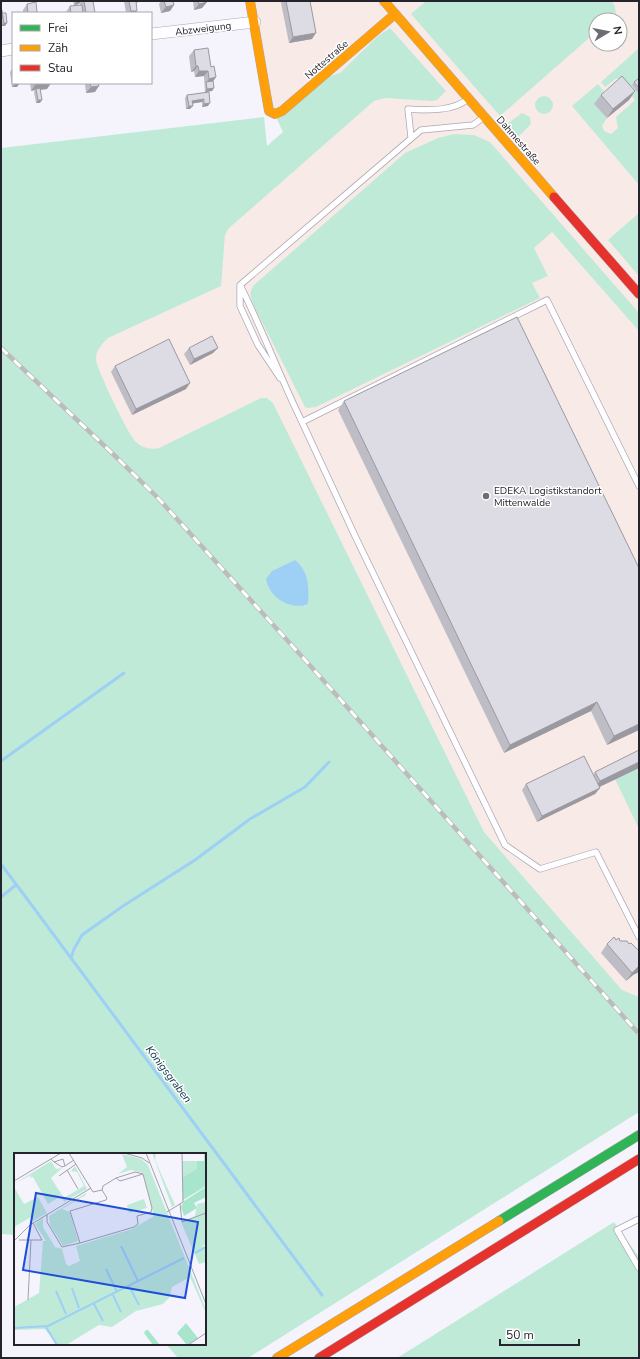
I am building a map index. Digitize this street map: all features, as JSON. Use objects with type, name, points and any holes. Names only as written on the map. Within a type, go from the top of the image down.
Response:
[{"type":"main road","points":[[250,1],[255,22]]},
{"type":"main road","name":"Dahmestraße","points":[[384,1],[639,294]]},
{"type":"main road","name":"Nottestraße","points":[[255,22],[269,111],[275,114],[282,111],[395,14]]},
{"type":"main road","points":[[277,1358],[639,1136]]},
{"type":"main road","points":[[319,1358],[639,1159]]},
{"type":"street","name":"Abzweigung","points":[[152,34],[255,22]]},
{"type":"street","points":[[1,51],[12,50]]},
{"type":"lane","points":[[411,137],[408,109],[434,110],[462,104],[468,99]]},
{"type":"lane","points":[[280,378],[258,345],[240,306],[240,285],[421,130],[473,125],[484,117]]},
{"type":"lane","points":[[240,285],[261,327],[280,378],[505,845],[540,869],[596,852],[639,937]]},
{"type":"lane","points":[[302,422],[547,300],[639,486]]},
{"type":"lane","points":[[639,1218],[617,1230],[639,1268]]},
{"type":"shaded area","points":[[254,1],[639,1],[639,1021],[39,365],[1,213],[267,146],[283,132],[272,109]]},
{"type":"green space","points":[[426,1],[612,1],[616,12],[588,12],[588,39],[500,116],[411,14]]},
{"type":"green space","points":[[390,28],[446,91],[437,100],[432,101],[385,98],[374,101],[228,229],[225,235],[221,286],[108,338],[98,350],[96,356],[97,365],[132,437],[141,446],[146,448],[159,448],[261,398],[267,398],[273,403],[484,832],[622,990],[639,997],[639,1112],[248,1358],[178,1358],[167,1345],[206,1345],[206,1153],[14,1153],[14,1235],[1,1234],[1,148],[264,117],[267,146],[283,132],[277,119],[327,77],[340,73],[378,36]]},
{"type":"green space","points":[[639,48],[639,185],[572,106],[598,84],[606,94],[607,118],[602,126],[604,131],[611,134],[618,128],[616,117],[635,100],[617,78],[605,87],[601,82]]},
{"type":"green space","points":[[540,96],[548,96],[553,101],[551,112],[548,114],[540,114],[535,109],[535,101]]},
{"type":"green space","points":[[522,113],[530,117],[531,124],[518,137],[507,124]]},
{"type":"green space","points":[[454,134],[474,135],[490,142],[639,313],[639,331],[552,232],[534,248],[548,276],[532,283],[540,298],[316,407],[305,407],[253,304],[250,294],[252,287],[405,153],[438,138]]},
{"type":"green space","points":[[639,213],[639,276],[608,240]]},
{"type":"green space","points":[[639,768],[639,829],[615,779]]},
{"type":"green space","points":[[614,1222],[639,1257],[639,1358],[397,1358]]},
{"type":"water","points":[[295,560],[306,574],[308,585],[308,604],[301,606],[294,606],[281,601],[271,591],[266,579],[272,571]]},
{"type":"building","points":[[84,1],[93,1],[95,12],[86,12]]},
{"type":"building","points":[[129,1],[136,1],[137,11],[131,11]]},
{"type":"building","points":[[164,1],[173,1],[174,5],[166,7]]},
{"type":"building","points":[[198,1],[206,1],[207,2],[199,4]]},
{"type":"building","points":[[286,1],[310,1],[316,33],[293,37]]},
{"type":"building","points":[[36,2],[37,12],[28,12],[27,4]]},
{"type":"building","points":[[82,5],[83,12],[71,12],[70,6]]},
{"type":"building","points":[[2,10],[3,18],[1,18]]},
{"type":"building","points":[[2,13],[6,13],[7,23],[4,23]]},
{"type":"building","points":[[208,48],[211,67],[214,66],[216,77],[209,79],[208,71],[199,71],[198,66],[196,66],[194,50]]},
{"type":"building","points":[[622,76],[635,91],[613,109],[601,95]]},
{"type":"building","points":[[638,79],[639,81],[639,88],[634,82]]},
{"type":"building","points":[[213,81],[214,88],[207,89],[206,82]]},
{"type":"building","points":[[90,84],[98,84],[99,86],[91,87]]},
{"type":"building","points":[[40,88],[42,100],[38,100],[36,89]]},
{"type":"building","points":[[209,92],[210,103],[204,104],[204,99],[192,101],[193,106],[189,106],[187,95]]},
{"type":"building","name":"EDEKA Logistikstandort Mittenwalde","points":[[517,317],[639,568],[639,724],[614,736],[597,702],[510,745],[344,401]]},
{"type":"building","points":[[212,336],[218,348],[194,359],[189,348]]},
{"type":"building","points":[[169,339],[190,383],[136,409],[115,366]]},
{"type":"building","points":[[639,750],[639,762],[600,781],[595,772]]},
{"type":"building","points":[[584,756],[600,788],[542,816],[526,784]]},
{"type":"building","points":[[614,937],[616,940],[619,938],[620,941],[627,941],[629,944],[631,943],[639,951],[639,966],[632,973],[607,944]]},
{"type":"waterway","points":[[1,761],[124,673]]},
{"type":"waterway","points":[[71,958],[82,935],[123,906],[195,860],[250,819],[305,787],[329,762]]},
{"type":"waterway","name":"Königsgraben","points":[[1,864],[322,1295]]},
{"type":"waterway","points":[[1,897],[16,885]]},
{"type":"railway","points":[[1,348],[157,497],[306,661],[639,1034]]},
{"type":"traffic: fast","points":[[499,1221],[639,1135]]},
{"type":"traffic: slow","points":[[250,1],[269,111],[275,114],[282,111],[395,14]]},
{"type":"traffic: slow","points":[[384,1],[554,197]]},
{"type":"traffic: slow","points":[[277,1358],[499,1221]]},
{"type":"traffic: jam","points":[[554,197],[639,294]]},
{"type":"traffic: jam","points":[[319,1358],[639,1159]]},
{"type":"place","name":"EDEKA Logistikstandort Mittenwalde","points":[[486,496]]}]
